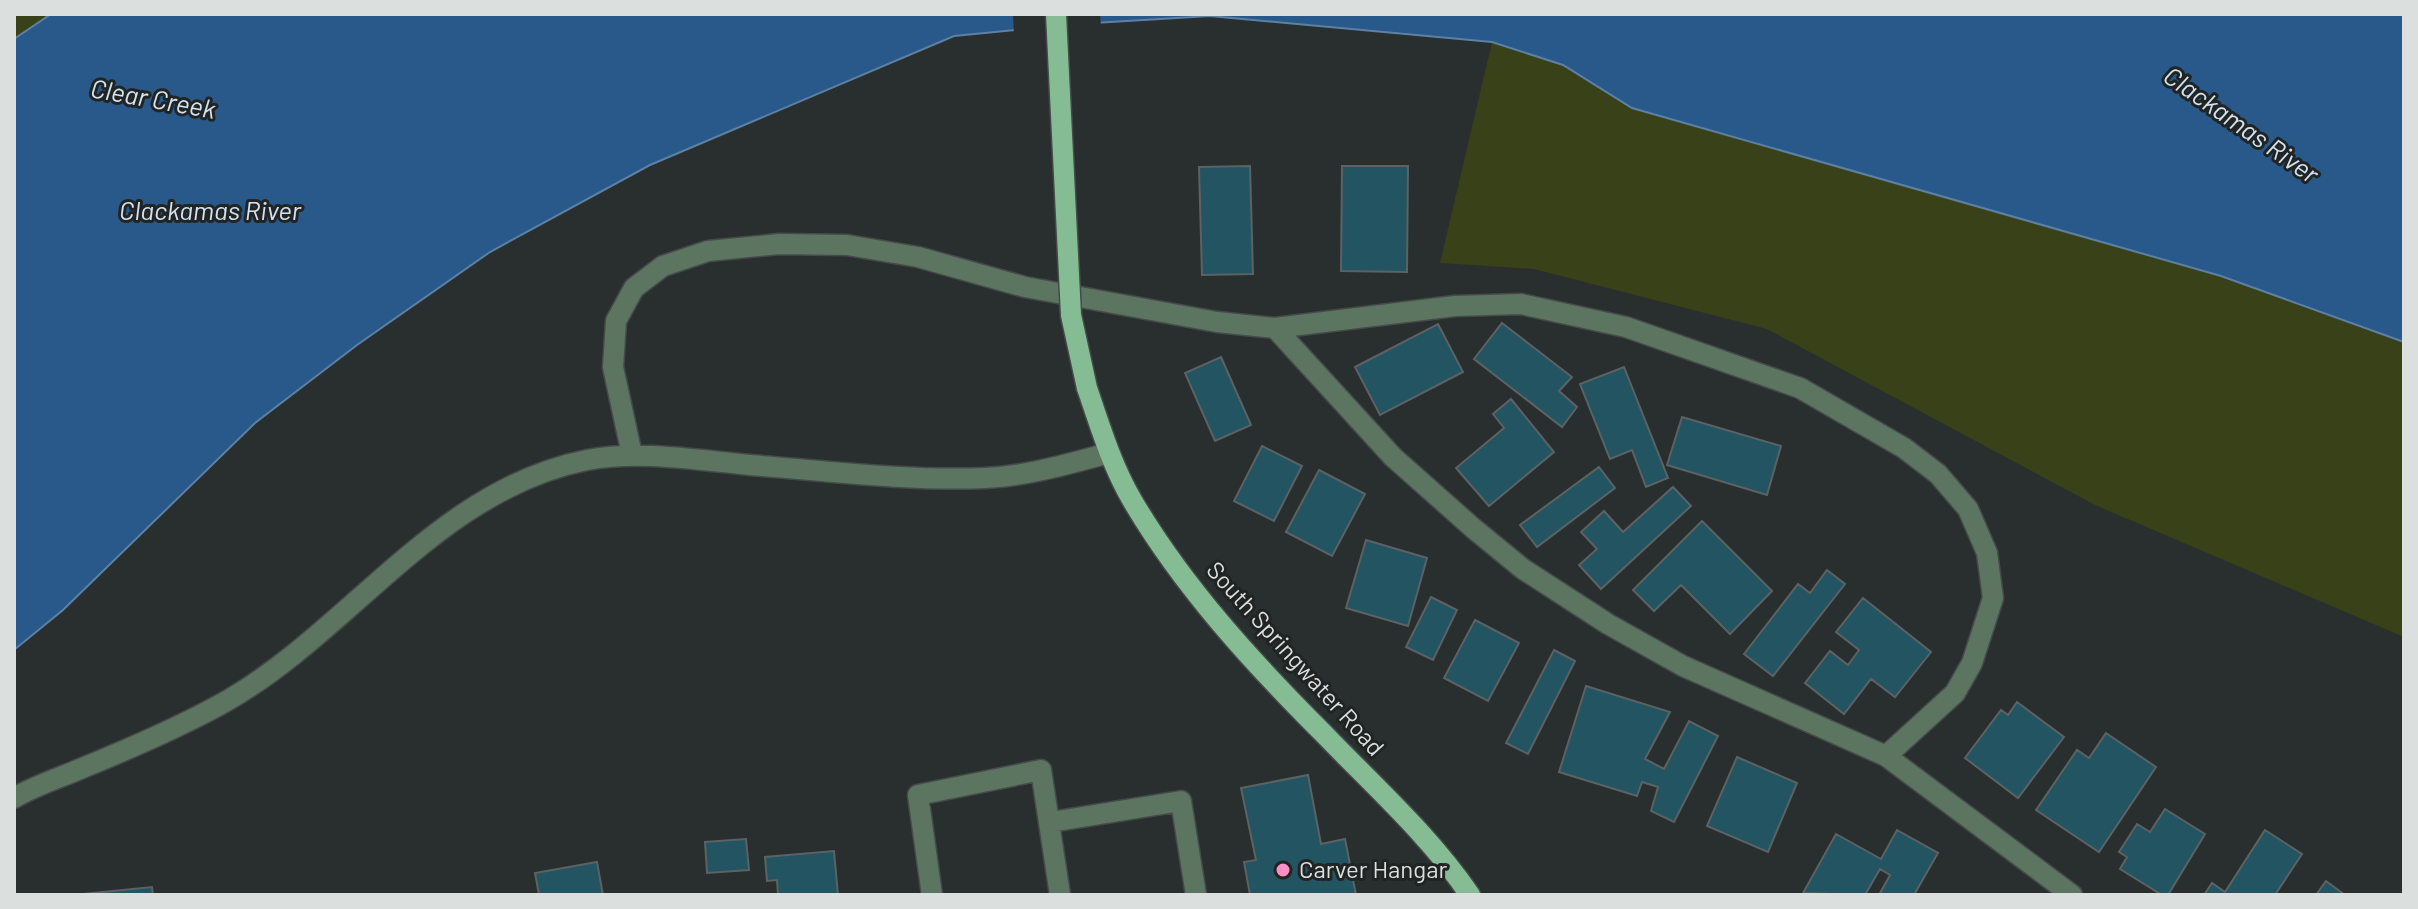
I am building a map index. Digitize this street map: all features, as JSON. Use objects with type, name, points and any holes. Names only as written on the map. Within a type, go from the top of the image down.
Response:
[{"type":"main road","name":"South Springwater Road","points":[[1056,14],[1071,315],[1087,388],[1109,453],[1131,499],[1171,559],[1218,620],[1304,714],[1421,833],[1470,895]]},
{"type":"lane","points":[[632,455],[613,367],[616,321],[634,288],[644,280],[663,266],[708,251],[779,244],[847,245],[918,257],[1025,287],[1217,322],[1275,328],[1455,306],[1521,304],[1626,327],[1800,388],[1904,448],[1938,474],[1968,509],[1987,553],[1993,598],[1972,663],[1955,693],[1886,756]]},
{"type":"lane","points":[[1275,328],[1393,457],[1523,569],[1608,624],[1683,666],[1886,756],[2072,895]]},
{"type":"lane","points":[[14,798],[137,745],[224,702],[280,665],[407,555],[484,501],[542,474],[586,460],[632,455],[902,478],[987,478],[1049,470],[1109,453]]},
{"type":"lane","points":[[932,895],[918,795],[1041,770],[1060,895]]},
{"type":"lane","points":[[1051,822],[1181,801],[1196,895]]},
{"type":"green space","points":[[14,14],[51,14],[14,37]]},
{"type":"green space","points":[[1492,42],[1563,65],[1632,108],[2221,276],[2404,342],[2404,637],[2095,505],[1767,329],[1534,269],[1440,263]]},
{"type":"water","name":"Clackamas River","points":[[51,14],[2404,14],[2404,342],[2221,276],[1632,108],[1563,65],[1492,42],[1210,16],[954,36],[650,165],[490,252],[357,345],[255,423],[63,610],[14,650],[14,39]]},
{"type":"pier","points":[[1013,14],[1100,14],[1101,27],[1014,34]]},
{"type":"building","points":[[1250,166],[1253,274],[1202,275],[1199,167]]},
{"type":"building","points":[[1342,166],[1408,166],[1407,272],[1341,271]]},
{"type":"building","points":[[1502,323],[1572,377],[1559,391],[1577,407],[1562,427],[1474,359]]},
{"type":"building","points":[[1438,324],[1463,372],[1380,415],[1355,367]]},
{"type":"building","points":[[1221,357],[1251,425],[1215,441],[1185,373]]},
{"type":"building","points":[[1624,367],[1668,478],[1646,487],[1632,450],[1610,459],[1580,384]]},
{"type":"building","points":[[1511,399],[1554,452],[1489,506],[1456,468],[1504,428],[1493,414]]},
{"type":"building","points":[[1682,417],[1781,446],[1767,495],[1667,465]]},
{"type":"building","points":[[1262,446],[1302,466],[1274,521],[1234,501]]},
{"type":"building","points":[[1599,467],[1615,488],[1537,547],[1520,525]]},
{"type":"building","points":[[1319,470],[1365,494],[1332,556],[1286,532]]},
{"type":"building","points":[[1673,487],[1691,506],[1601,589],[1579,565],[1597,549],[1581,532],[1604,511],[1623,532]]},
{"type":"building","points":[[1702,521],[1772,591],[1730,634],[1681,585],[1654,611],[1633,590]]},
{"type":"building","points":[[1366,540],[1427,558],[1408,626],[1346,608]]},
{"type":"building","points":[[1827,570],[1845,584],[1773,676],[1744,654],[1798,584],[1810,593]]},
{"type":"building","points":[[1431,597],[1457,610],[1433,660],[1406,647]]},
{"type":"building","points":[[1863,598],[1931,652],[1895,697],[1871,679],[1844,714],[1805,683],[1830,651],[1848,665],[1859,650],[1836,632]]},
{"type":"building","points":[[1475,620],[1519,643],[1488,701],[1444,678]]},
{"type":"building","points":[[1554,650],[1575,661],[1528,754],[1506,743]]},
{"type":"building","points":[[1586,686],[1670,712],[1645,759],[1664,769],[1689,721],[1718,736],[1674,822],[1651,811],[1658,787],[1642,782],[1637,796],[1559,772]]},
{"type":"building","points":[[2017,702],[2064,737],[2018,798],[1965,758],[2001,710],[2008,715]]},
{"type":"building","points":[[2106,733],[2156,767],[2099,852],[2036,810],[2077,750],[2089,758]]},
{"type":"building","points":[[1737,757],[1797,783],[1768,852],[1707,826]]},
{"type":"building","points":[[1308,775],[1321,844],[1345,839],[1356,895],[1250,895],[1244,862],[1256,860],[1241,788]]},
{"type":"building","points":[[2165,809],[2205,834],[2168,895],[2162,895],[2120,869],[2127,857],[2119,852],[2137,824],[2150,832]]},
{"type":"building","points":[[1897,830],[1938,853],[1914,895],[1879,895],[1890,875],[1880,869],[1865,895],[1803,893],[1836,834],[1881,859]]},
{"type":"building","points":[[2265,830],[2302,854],[2275,895],[2204,895],[2212,883],[2225,892]]},
{"type":"building","points":[[746,839],[749,870],[707,873],[705,842]]},
{"type":"building","points":[[834,851],[838,895],[778,895],[777,880],[767,881],[765,857]]},
{"type":"building","points":[[597,862],[603,895],[539,895],[535,873]]},
{"type":"building","points":[[2326,881],[2345,895],[2316,895]]},
{"type":"building","points":[[152,887],[153,895],[73,895]]},
{"type":"place","name":"Carver Hangar","points":[[1283,870]]},
{"type":"water label","name":"Clear Creek","points":[[153,99]]}]
